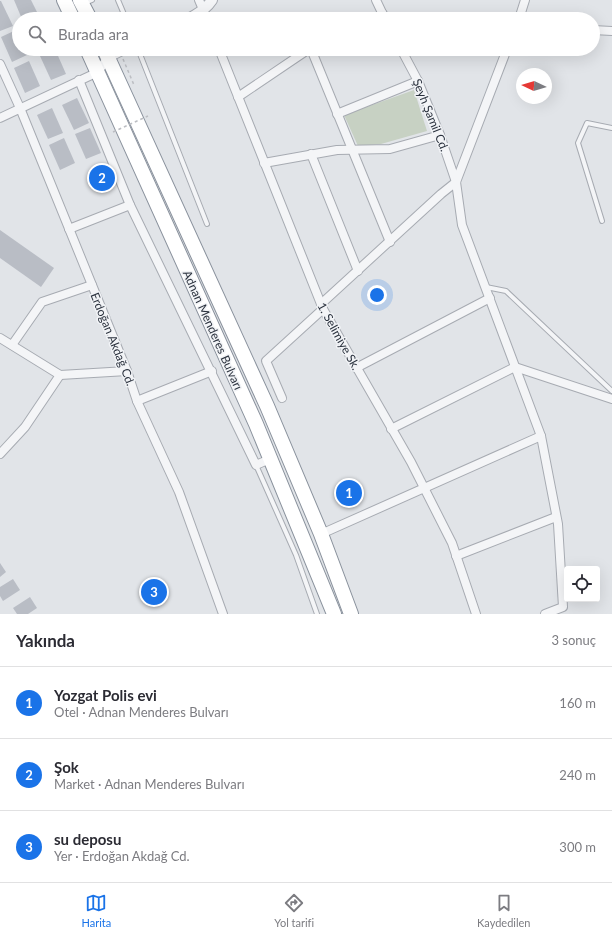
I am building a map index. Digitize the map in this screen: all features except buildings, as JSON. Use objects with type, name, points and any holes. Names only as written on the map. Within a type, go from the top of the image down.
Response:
[{"type":"highway","points":[[64,0],[70,12]]},
{"type":"highway","points":[[85,1],[88,12]]},
{"type":"highway","name":"Adnan Menderes Bulvarı","points":[[90,56],[270,459],[334,614]]},
{"type":"highway","name":"Adnan Menderes Bulvarı","points":[[116,56],[321,534],[351,614]]},
{"type":"street","points":[[194,12],[201,4],[210,4],[212,0]]},
{"type":"street","points":[[376,0],[382,12]]},
{"type":"street","points":[[521,12],[525,0]]},
{"type":"street","points":[[600,30],[612,31]]},
{"type":"street","points":[[0,118],[98,72],[110,56]]},
{"type":"street","name":"1. Selimiye Sk.","points":[[222,56],[322,307],[391,429],[452,543],[476,614]]},
{"type":"street","points":[[238,97],[300,56]]},
{"type":"street","points":[[313,56],[390,242]]},
{"type":"street","name":"Şeyh Şamil Cd.","points":[[405,56],[418,82],[440,135],[456,182],[462,225],[541,436],[556,517],[563,607],[544,614]]},
{"type":"street","points":[[282,398],[266,361],[358,271],[441,194],[456,182],[505,56]]},
{"type":"street","name":"Erdoğan Akdağ Cd.","points":[[0,64],[20,108],[127,371],[137,401],[179,492],[223,614]]},
{"type":"street","points":[[79,80],[130,204],[256,465],[270,459]]},
{"type":"street","points":[[337,114],[418,82]]},
{"type":"street","points":[[264,163],[337,150],[390,149],[440,135]]},
{"type":"street","points":[[311,154],[358,271]]},
{"type":"street","points":[[69,229],[130,204]]},
{"type":"street","points":[[12,346],[42,302],[92,285]]},
{"type":"street","points":[[356,368],[490,298]]},
{"type":"street","points":[[0,338],[60,375],[127,371]]},
{"type":"street","points":[[391,429],[515,367],[612,398]]},
{"type":"street","points":[[137,401],[212,372]]},
{"type":"street","points":[[0,454],[25,427],[60,375]]},
{"type":"street","points":[[321,534],[541,436]]},
{"type":"street","points":[[456,556],[556,517]]},
{"type":"lane","points":[[118,0],[123,12]]},
{"type":"lane","points":[[141,56],[207,224]]},
{"type":"lane","points":[[602,221],[578,144],[587,123],[612,128]]},
{"type":"lane","points":[[486,287],[506,291],[612,391]]},
{"type":"lane","points":[[256,465],[296,555],[317,614]]},
{"type":"path","points":[[117,56],[134,86]]},
{"type":"path","points":[[113,132],[148,116]]},
{"type":"green space","points":[[414,90],[427,131],[381,144],[358,146],[344,115]]},
{"type":"place","name":"Şok","points":[[102,178]]},
{"type":"place","name":"Yozgat Polis evi","points":[[349,493]]},
{"type":"place","name":"su deposu","points":[[154,592]]}]
